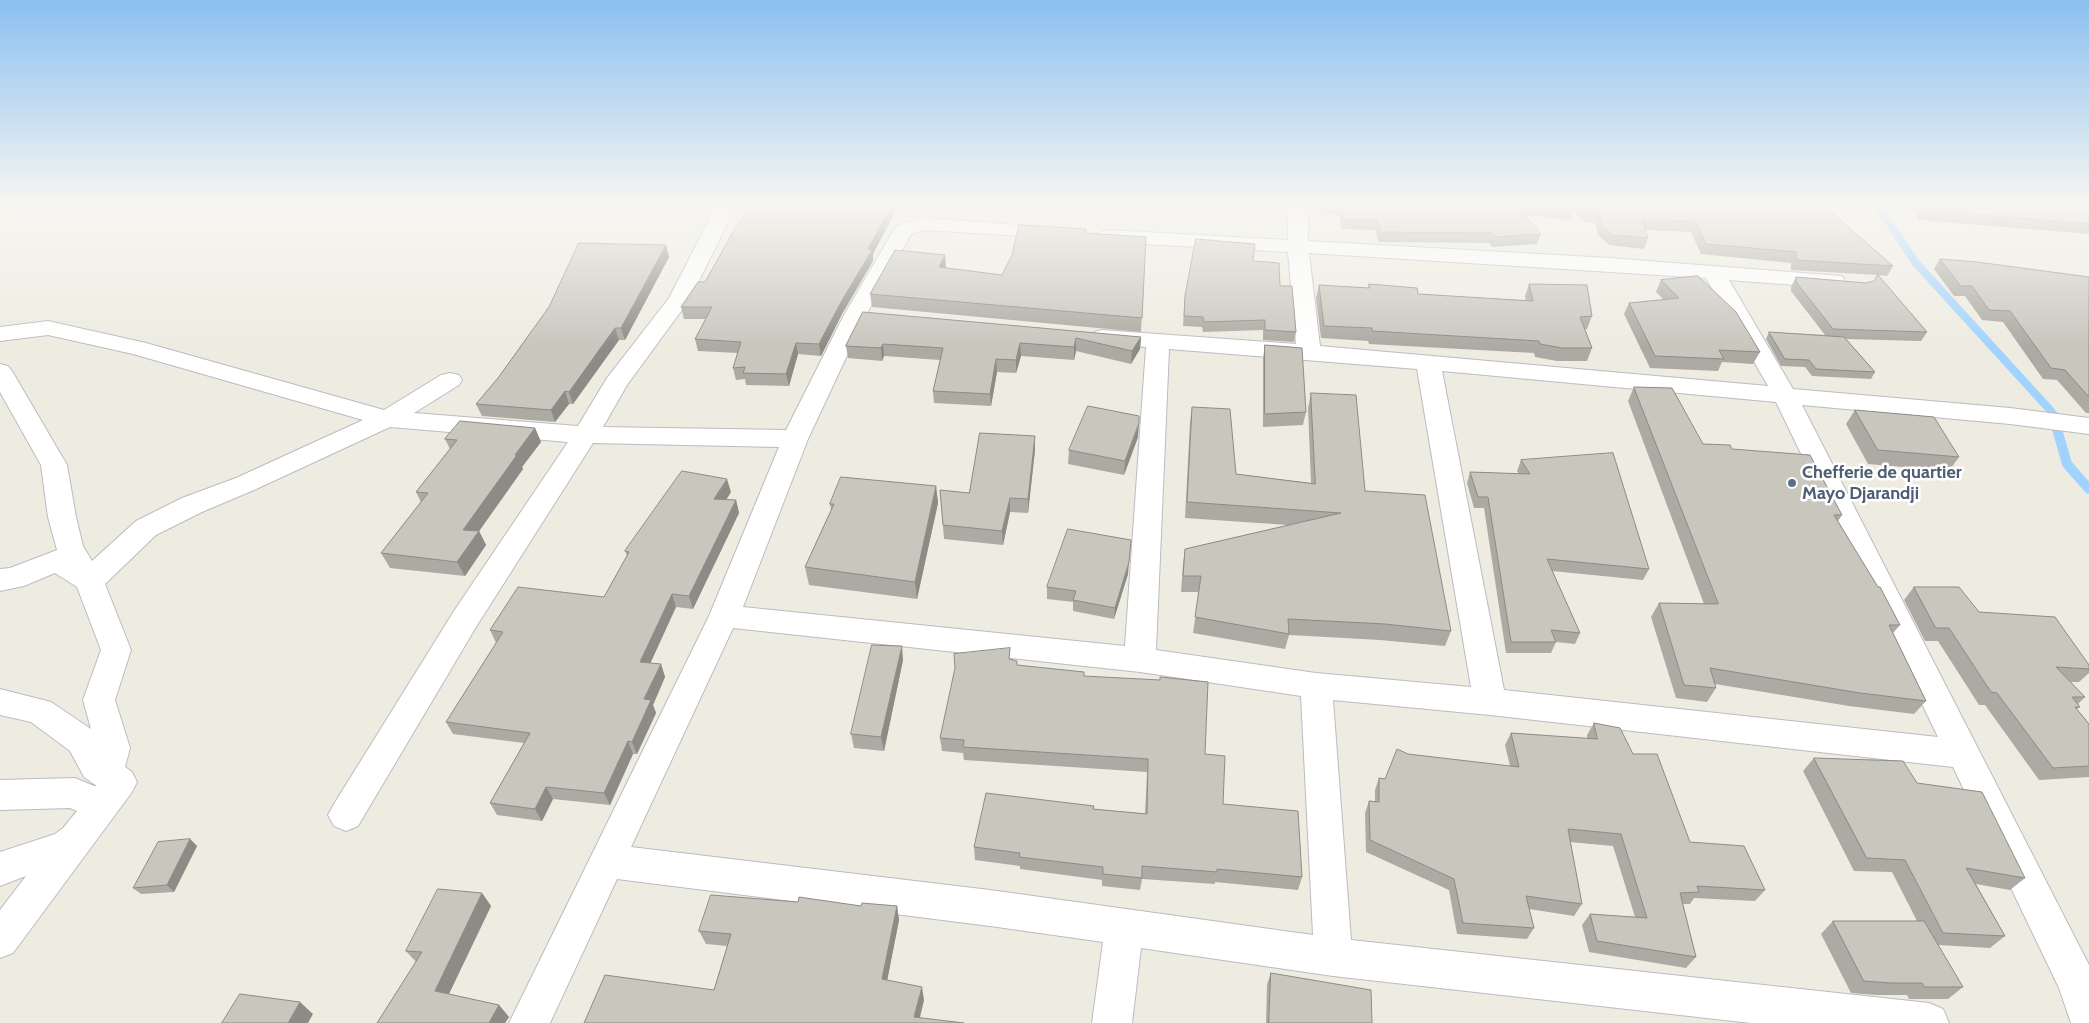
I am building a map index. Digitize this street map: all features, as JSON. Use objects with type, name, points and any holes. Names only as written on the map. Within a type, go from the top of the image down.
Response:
[{"type":"street","points":[[346,815],[465,619],[586,435],[616,383],[679,299],[703,252]]},
{"type":"street","points":[[529,1023],[724,616],[796,439],[864,315],[893,252]]},
{"type":"street","points":[[1298,252],[1309,352]]},
{"type":"street","points":[[1363,252],[1714,272],[1860,283]]},
{"type":"street","points":[[1714,272],[1785,395],[2077,982],[2089,1018],[2085,1023]]},
{"type":"street","points":[[0,334],[48,328],[138,348],[387,419],[586,435],[796,439]]},
{"type":"street","points":[[1080,335],[1309,352],[2010,416],[2087,425]]},
{"type":"street","points":[[1140,660],[1158,342]]},
{"type":"street","points":[[1428,363],[1490,702]]},
{"type":"street","points":[[0,371],[54,465],[62,517],[69,546],[89,581],[116,650],[99,700],[113,748],[105,789],[78,837],[0,940]]},
{"type":"street","points":[[89,581],[146,528],[192,505],[246,484],[387,419],[450,380]]},
{"type":"street","points":[[0,580],[14,578],[58,560],[89,581]]},
{"type":"street","points":[[724,616],[1140,660],[1316,686],[1490,702],[1963,754]]},
{"type":"street","points":[[1316,686],[1334,957]]},
{"type":"street","points":[[0,702],[40,711],[82,741],[105,789]]},
{"type":"street","points":[[0,794],[75,793],[85,799],[105,789]]},
{"type":"street","points":[[0,870],[66,846],[78,837]]},
{"type":"street","points":[[607,861],[990,908],[1334,957],[1928,1023]]},
{"type":"street","points":[[1112,1023],[1124,927]]},
{"type":"building","points":[[575,252],[662,252],[621,328],[615,328],[569,392],[565,391],[551,410],[476,404],[498,378],[549,307]]},
{"type":"building","points":[[722,252],[871,252],[819,344],[796,343],[786,374],[743,373],[745,367],[733,368],[741,342],[695,339],[712,307],[681,307],[698,282],[705,282]]},
{"type":"building","points":[[894,252],[945,255],[939,267],[1002,275],[1013,252],[1145,252],[1142,318],[870,294]]},
{"type":"building","points":[[1194,252],[1254,252],[1253,261],[1279,263],[1280,286],[1292,286],[1296,332],[1265,330],[1265,320],[1204,322],[1203,317],[1184,316],[1185,296]]},
{"type":"building","points":[[1793,252],[1877,252],[1893,266],[1796,260],[1796,252]]},
{"type":"building","points":[[1940,259],[2089,277],[2089,397],[2065,370],[2051,368],[2010,311],[1989,310],[1972,286],[1961,286]]},
{"type":"building","points":[[1878,275],[1927,332],[1833,329],[1796,282],[1796,277],[1866,283],[1874,281]]},
{"type":"building","points":[[1698,276],[1736,312],[1760,352],[1719,350],[1724,359],[1655,356],[1629,303],[1679,298],[1661,280]]},
{"type":"building","points":[[1369,284],[1417,288],[1418,294],[1533,301],[1529,284],[1587,285],[1592,316],[1580,317],[1592,348],[1562,348],[1540,344],[1539,341],[1372,331],[1372,328],[1324,326],[1319,285],[1369,288]]},
{"type":"building","points":[[863,312],[1141,337],[1132,351],[1076,338],[1074,347],[1020,343],[1016,360],[996,359],[990,394],[933,391],[943,348],[883,344],[881,348],[846,346]]},
{"type":"building","points":[[1769,332],[1844,337],[1875,372],[1816,369],[1809,360],[1785,359]]},
{"type":"building","points":[[1265,345],[1302,348],[1306,412],[1265,414]]},
{"type":"building","points":[[1634,387],[1672,388],[1703,444],[1730,445],[1732,449],[1810,455],[1842,515],[1834,515],[1878,587],[1880,587],[1900,625],[1889,625],[1926,701],[1860,693],[1710,668],[1716,688],[1684,685],[1659,603],[1718,604]]},
{"type":"building","points":[[1311,393],[1356,395],[1365,491],[1425,495],[1451,631],[1385,624],[1288,619],[1289,634],[1195,617],[1201,576],[1183,576],[1185,549],[1341,513],[1187,502],[1192,407],[1230,409],[1236,474],[1315,484]]},
{"type":"building","points":[[1088,406],[1139,416],[1139,423],[1125,461],[1069,450]]},
{"type":"building","points":[[1855,410],[1934,417],[1959,457],[1878,450]]},
{"type":"building","points":[[460,421],[535,428],[463,530],[479,531],[457,562],[381,553],[428,493],[416,492],[457,440],[445,439]]},
{"type":"building","points":[[980,433],[1035,436],[1028,499],[1010,498],[1002,531],[943,525],[940,490],[969,493]]},
{"type":"building","points":[[1613,453],[1649,569],[1547,559],[1580,633],[1551,630],[1556,642],[1511,642],[1488,497],[1478,497],[1470,472],[1530,474],[1521,460]]},
{"type":"building","points":[[682,471],[727,479],[714,499],[736,500],[689,596],[672,594],[640,662],[661,664],[644,699],[651,700],[632,742],[628,741],[604,793],[546,787],[535,809],[490,803],[530,733],[446,722],[503,632],[490,630],[518,587],[604,597],[629,552],[625,551]]},
{"type":"building","points":[[841,477],[936,486],[915,582],[805,567],[834,504],[830,504]]},
{"type":"building","points":[[1068,529],[1131,540],[1129,562],[1115,608],[1073,600],[1076,591],[1047,587]]},
{"type":"building","points":[[1914,587],[1959,587],[1979,612],[2055,617],[2089,665],[2089,669],[2056,667],[2085,697],[2072,697],[2080,707],[2075,707],[2089,724],[2089,766],[2053,768],[1997,693],[1991,692],[1949,628],[1936,628]]},
{"type":"building","points":[[872,645],[902,646],[881,737],[851,734]]},
{"type":"building","points":[[1010,648],[1009,659],[1017,661],[1017,665],[1084,672],[1084,676],[1160,680],[1160,677],[1208,682],[1205,754],[1225,756],[1223,804],[1298,811],[1302,877],[1217,869],[1217,872],[1142,866],[1142,878],[1103,874],[1103,867],[1019,857],[1020,853],[974,847],[986,793],[1094,806],[1093,809],[1147,814],[1148,759],[963,747],[964,740],[940,738],[955,668],[954,654]]},
{"type":"building","points":[[1594,723],[1620,728],[1633,754],[1657,754],[1690,842],[1744,846],[1765,890],[1697,886],[1699,892],[1680,893],[1696,957],[1597,941],[1590,914],[1647,918],[1621,834],[1568,829],[1582,904],[1526,896],[1534,928],[1463,923],[1454,879],[1370,840],[1369,801],[1379,802],[1379,778],[1385,779],[1397,749],[1408,754],[1519,767],[1511,733],[1597,739]]},
{"type":"building","points":[[1814,758],[1903,761],[1917,783],[1982,792],[2025,878],[1966,868],[2005,936],[1943,933],[1905,860],[1867,858]]},
{"type":"building","points":[[190,839],[167,885],[133,888],[158,842]]},
{"type":"building","points":[[438,889],[482,893],[435,991],[499,1005],[489,1023],[377,1023],[422,952],[406,951]]},
{"type":"building","points":[[711,895],[798,902],[799,897],[861,906],[862,903],[897,906],[882,979],[922,987],[914,1017],[964,1023],[584,1023],[605,975],[714,990],[731,934],[699,931]]},
{"type":"building","points":[[1833,921],[1924,921],[1963,987],[1924,987],[1922,983],[1864,981]]},
{"type":"building","points":[[1271,973],[1371,990],[1372,1023],[1269,1023]]},
{"type":"building","points":[[240,994],[300,1002],[288,1023],[222,1023]]},
{"type":"waterway","points":[[1908,252],[1915,262],[2051,411],[2053,416]]},
{"type":"waterway","points":[[2053,415],[2067,464],[2089,489]]},
{"type":"place","name":"Chefferie de quartier Mayo Djarandji","points":[[1792,483]]}]
